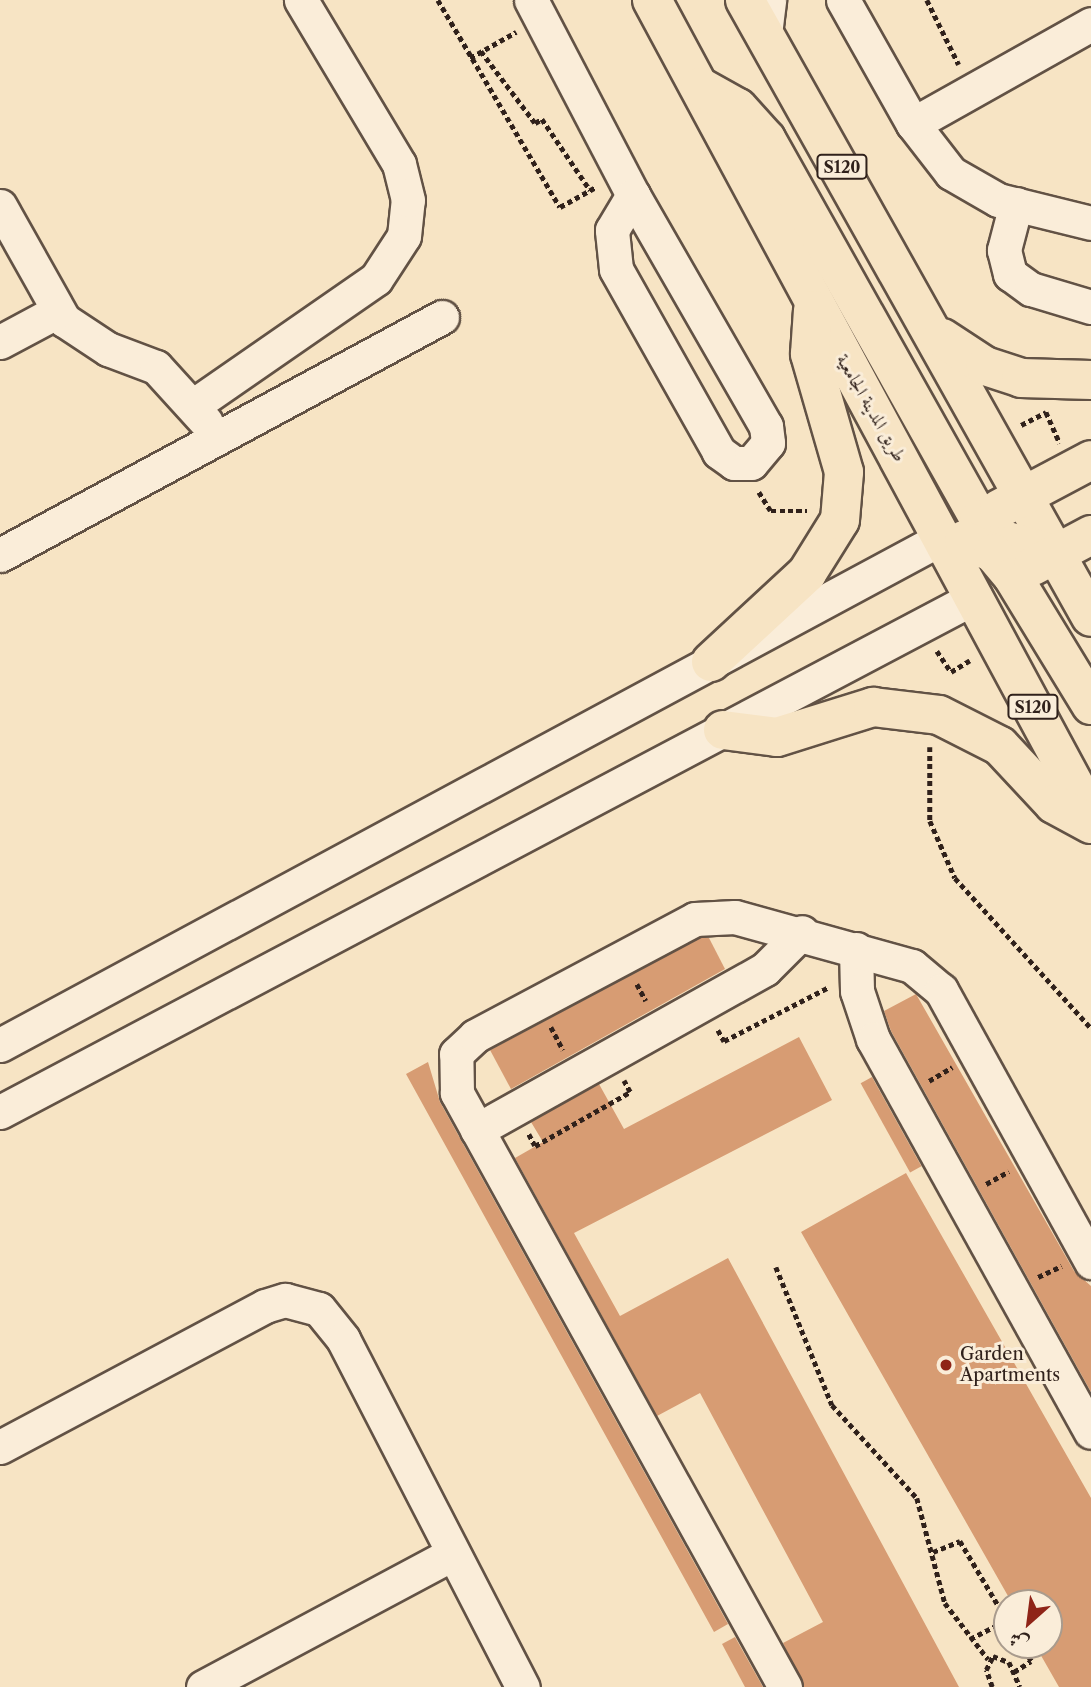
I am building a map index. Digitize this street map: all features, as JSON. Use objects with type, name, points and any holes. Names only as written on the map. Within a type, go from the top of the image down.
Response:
[{"type":"main road","name":"طريق المدينة الجامعية","points":[[652,0],[700,87],[813,310],[944,537],[1091,816]]},
{"type":"main road","name":"S120","points":[[746,0],[767,17],[938,334]]},
{"type":"main road","points":[[700,87],[738,108],[766,139],[979,520],[1004,540],[1055,554]]},
{"type":"main road","points":[[711,662],[798,582],[840,520],[844,472],[810,354],[813,310]]},
{"type":"main road","points":[[938,334],[969,357],[1012,375],[1091,380]]},
{"type":"main road","points":[[938,334],[1023,498],[1091,617]]},
{"type":"main road","points":[[944,537],[1023,498],[1091,460]]},
{"type":"main road","points":[[975,597],[1091,535]]},
{"type":"main road","points":[[944,537],[993,553],[1013,577],[1091,705]]},
{"type":"main road","points":[[723,730],[777,737],[873,707],[939,715],[1000,746],[1054,804],[1091,824]]},
{"type":"street","points":[[194,405],[376,279],[404,236],[408,200],[399,164],[301,0]]},
{"type":"street","points":[[842,0],[913,124],[951,173],[981,193],[1091,223]]},
{"type":"street","points":[[536,9],[627,184],[766,426],[768,443],[751,463],[734,463],[719,452],[616,269],[612,230],[627,184]]},
{"type":"street","points":[[913,124],[1091,24]]},
{"type":"street","points":[[1016,204],[1004,250],[1010,274],[1031,289],[1091,307]]},
{"type":"street","points":[[0,206],[58,311],[85,337],[156,368],[194,405],[218,438]]},
{"type":"street","points":[[2,348],[58,311]]},
{"type":"street","points":[[0,555],[442,317]]},
{"type":"street","points":[[0,1045],[944,537]]},
{"type":"street","points":[[0,1112],[975,597]]},
{"type":"street","points":[[785,1687],[477,1129],[453,1081],[456,1054],[475,1036],[676,926],[715,916],[802,932],[855,961],[912,966],[933,980],[1088,1258]]},
{"type":"street","points":[[477,1129],[776,962],[802,932]]},
{"type":"street","points":[[855,961],[866,1024],[1091,1432]]},
{"type":"street","points":[[0,1447],[265,1306],[304,1302],[320,1309],[343,1339],[523,1687]]},
{"type":"street","points":[[203,1687],[452,1554]]},
{"type":"path","points":[[438,0],[560,207],[590,190],[627,184]]},
{"type":"path","points":[[927,0],[972,90]]},
{"type":"path","points":[[470,58],[536,9]]},
{"type":"path","points":[[481,51],[535,123],[542,119],[590,190]]},
{"type":"path","points":[[939,715],[926,763],[930,821],[939,848],[986,916],[1091,1028]]},
{"type":"path","points":[[621,956],[660,1027]]},
{"type":"path","points":[[704,1003],[724,1041],[855,961]]},
{"type":"path","points":[[537,1002],[576,1074]]},
{"type":"path","points":[[904,1095],[976,1053]]},
{"type":"path","points":[[961,1198],[1034,1157]]},
{"type":"path","points":[[1012,1290],[1088,1258]]},
{"type":"path","points":[[776,1267],[832,1405],[908,1485],[933,1552],[945,1603],[988,1659],[992,1687]]},
{"type":"path","points":[[933,1552],[960,1541],[993,1596]]},
{"type":"path","points":[[970,1639],[993,1627]]},
{"type":"path","points":[[988,1659],[1004,1658],[1020,1687]]},
{"type":"path","points":[[1014,1672],[1031,1661],[1030,1659]]},
{"type":"building","points":[[700,938],[709,938],[725,969],[511,1089],[490,1050]]},
{"type":"building","points":[[916,994],[1074,1271],[1091,1286],[1091,1392],[891,1031],[884,1011]]},
{"type":"building","points":[[799,1037],[832,1100],[574,1233],[620,1316],[728,1258],[959,1687],[804,1687],[783,1643],[823,1622],[700,1393],[657,1416],[515,1158],[543,1142],[531,1122],[599,1084],[624,1129]]},
{"type":"building","points":[[428,1062],[440,1102],[728,1624],[714,1632],[406,1074]]},
{"type":"building","points":[[872,1077],[921,1166],[910,1173],[861,1083]]},
{"type":"building","name":"Garden Apartments","points":[[906,1173],[1091,1498],[1091,1687],[1059,1687],[1043,1659],[1063,1659],[1063,1589],[1004,1589],[801,1232]]},
{"type":"building","points":[[735,1637],[763,1687],[745,1687],[722,1644]]},
{"type":"place","name":"Garden Apartments","points":[[946,1365]]}]
